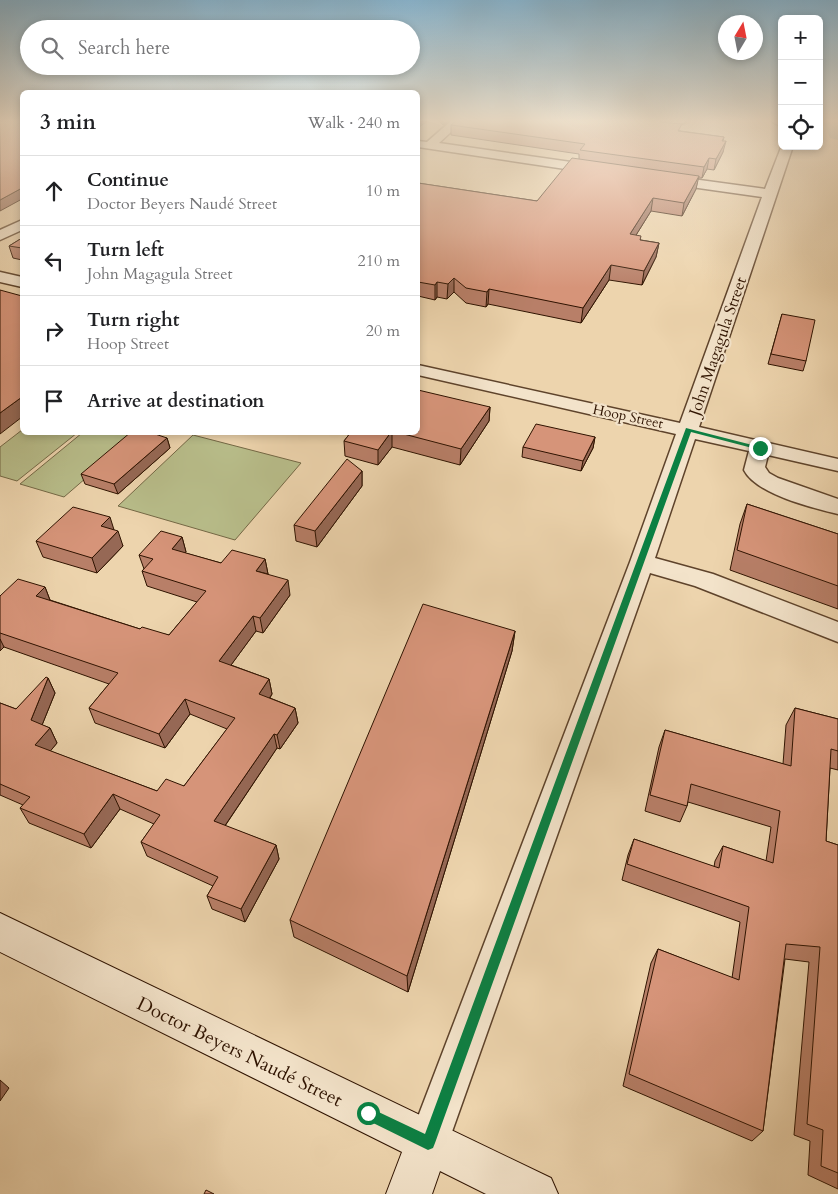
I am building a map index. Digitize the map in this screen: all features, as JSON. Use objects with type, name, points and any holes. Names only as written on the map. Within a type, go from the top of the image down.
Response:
[{"type":"street","name":"John Magagula Street","points":[[409,1194],[642,562],[776,177]]},
{"type":"street","points":[[653,178],[770,194]]},
{"type":"street","points":[[0,236],[20,225]]},
{"type":"street","points":[[0,277],[20,282]]},
{"type":"street","name":"Hoop Street","points":[[420,370],[838,465]]},
{"type":"street","points":[[760,448],[754,465],[755,473],[766,482],[838,506]]},
{"type":"street","points":[[642,562],[704,580],[838,632]]},
{"type":"street","name":"Doctor Beyers Naudé Street","points":[[0,932],[535,1194]]},
{"type":"green space","points":[[20,432],[20,435],[74,435],[17,481],[0,476],[0,447]]},
{"type":"green space","points":[[80,435],[136,435],[64,497],[20,484]]},
{"type":"green space","points":[[193,435],[301,463],[235,540],[118,506]]},
{"type":"building","points":[[0,177],[20,177],[20,189],[0,200]]},
{"type":"building","points":[[557,177],[699,177],[684,203],[653,198],[630,234],[641,236],[640,240],[659,243],[644,271],[611,265],[583,308],[489,289],[487,292],[466,288],[454,278],[448,284],[437,282],[435,285],[420,282],[420,183],[537,201]]},
{"type":"building","points":[[20,239],[20,248],[9,246]]},
{"type":"building","points":[[0,290],[20,295],[20,398],[0,413]]},
{"type":"building","points":[[782,314],[815,320],[806,361],[771,354]]},
{"type":"building","points":[[420,390],[490,407],[461,449],[407,435],[420,435]]},
{"type":"building","points":[[536,424],[595,437],[583,461],[523,447]]},
{"type":"building","points":[[127,435],[158,435],[167,438],[114,484],[81,474]]},
{"type":"building","points":[[349,435],[389,435],[378,450],[344,441]]},
{"type":"building","points":[[347,459],[362,471],[315,531],[294,525]]},
{"type":"building","points":[[747,504],[838,534],[838,586],[737,550]]},
{"type":"building","points":[[73,507],[110,517],[101,526],[118,531],[92,558],[36,541]]},
{"type":"building","points":[[161,531],[182,537],[172,549],[221,563],[232,550],[265,559],[256,571],[288,580],[260,618],[253,616],[219,661],[269,679],[259,694],[295,708],[277,735],[274,734],[214,821],[276,845],[241,909],[207,896],[218,877],[141,842],[160,815],[113,794],[84,834],[20,808],[30,797],[0,784],[0,703],[16,709],[46,677],[48,678],[31,720],[50,728],[35,745],[157,791],[166,779],[184,786],[235,718],[185,699],[159,734],[89,708],[118,673],[0,633],[0,596],[18,579],[45,587],[36,596],[140,629],[142,627],[169,635],[206,591],[142,571],[153,559],[139,555]]},
{"type":"building","points":[[423,604],[515,631],[407,976],[290,920]]},
{"type":"building","points":[[795,708],[838,719],[838,751],[831,749],[826,841],[838,845],[838,1173],[821,1166],[823,1130],[807,1124],[820,947],[786,944],[763,1131],[629,1074],[658,949],[739,980],[749,907],[627,864],[634,839],[719,868],[723,846],[773,863],[780,811],[691,784],[687,806],[650,795],[665,730],[791,766]]},
{"type":"building","points":[[206,1190],[214,1194],[204,1194]]},
{"type":"route","points":[[368,1113],[428,1143],[689,430],[760,448]]}]
